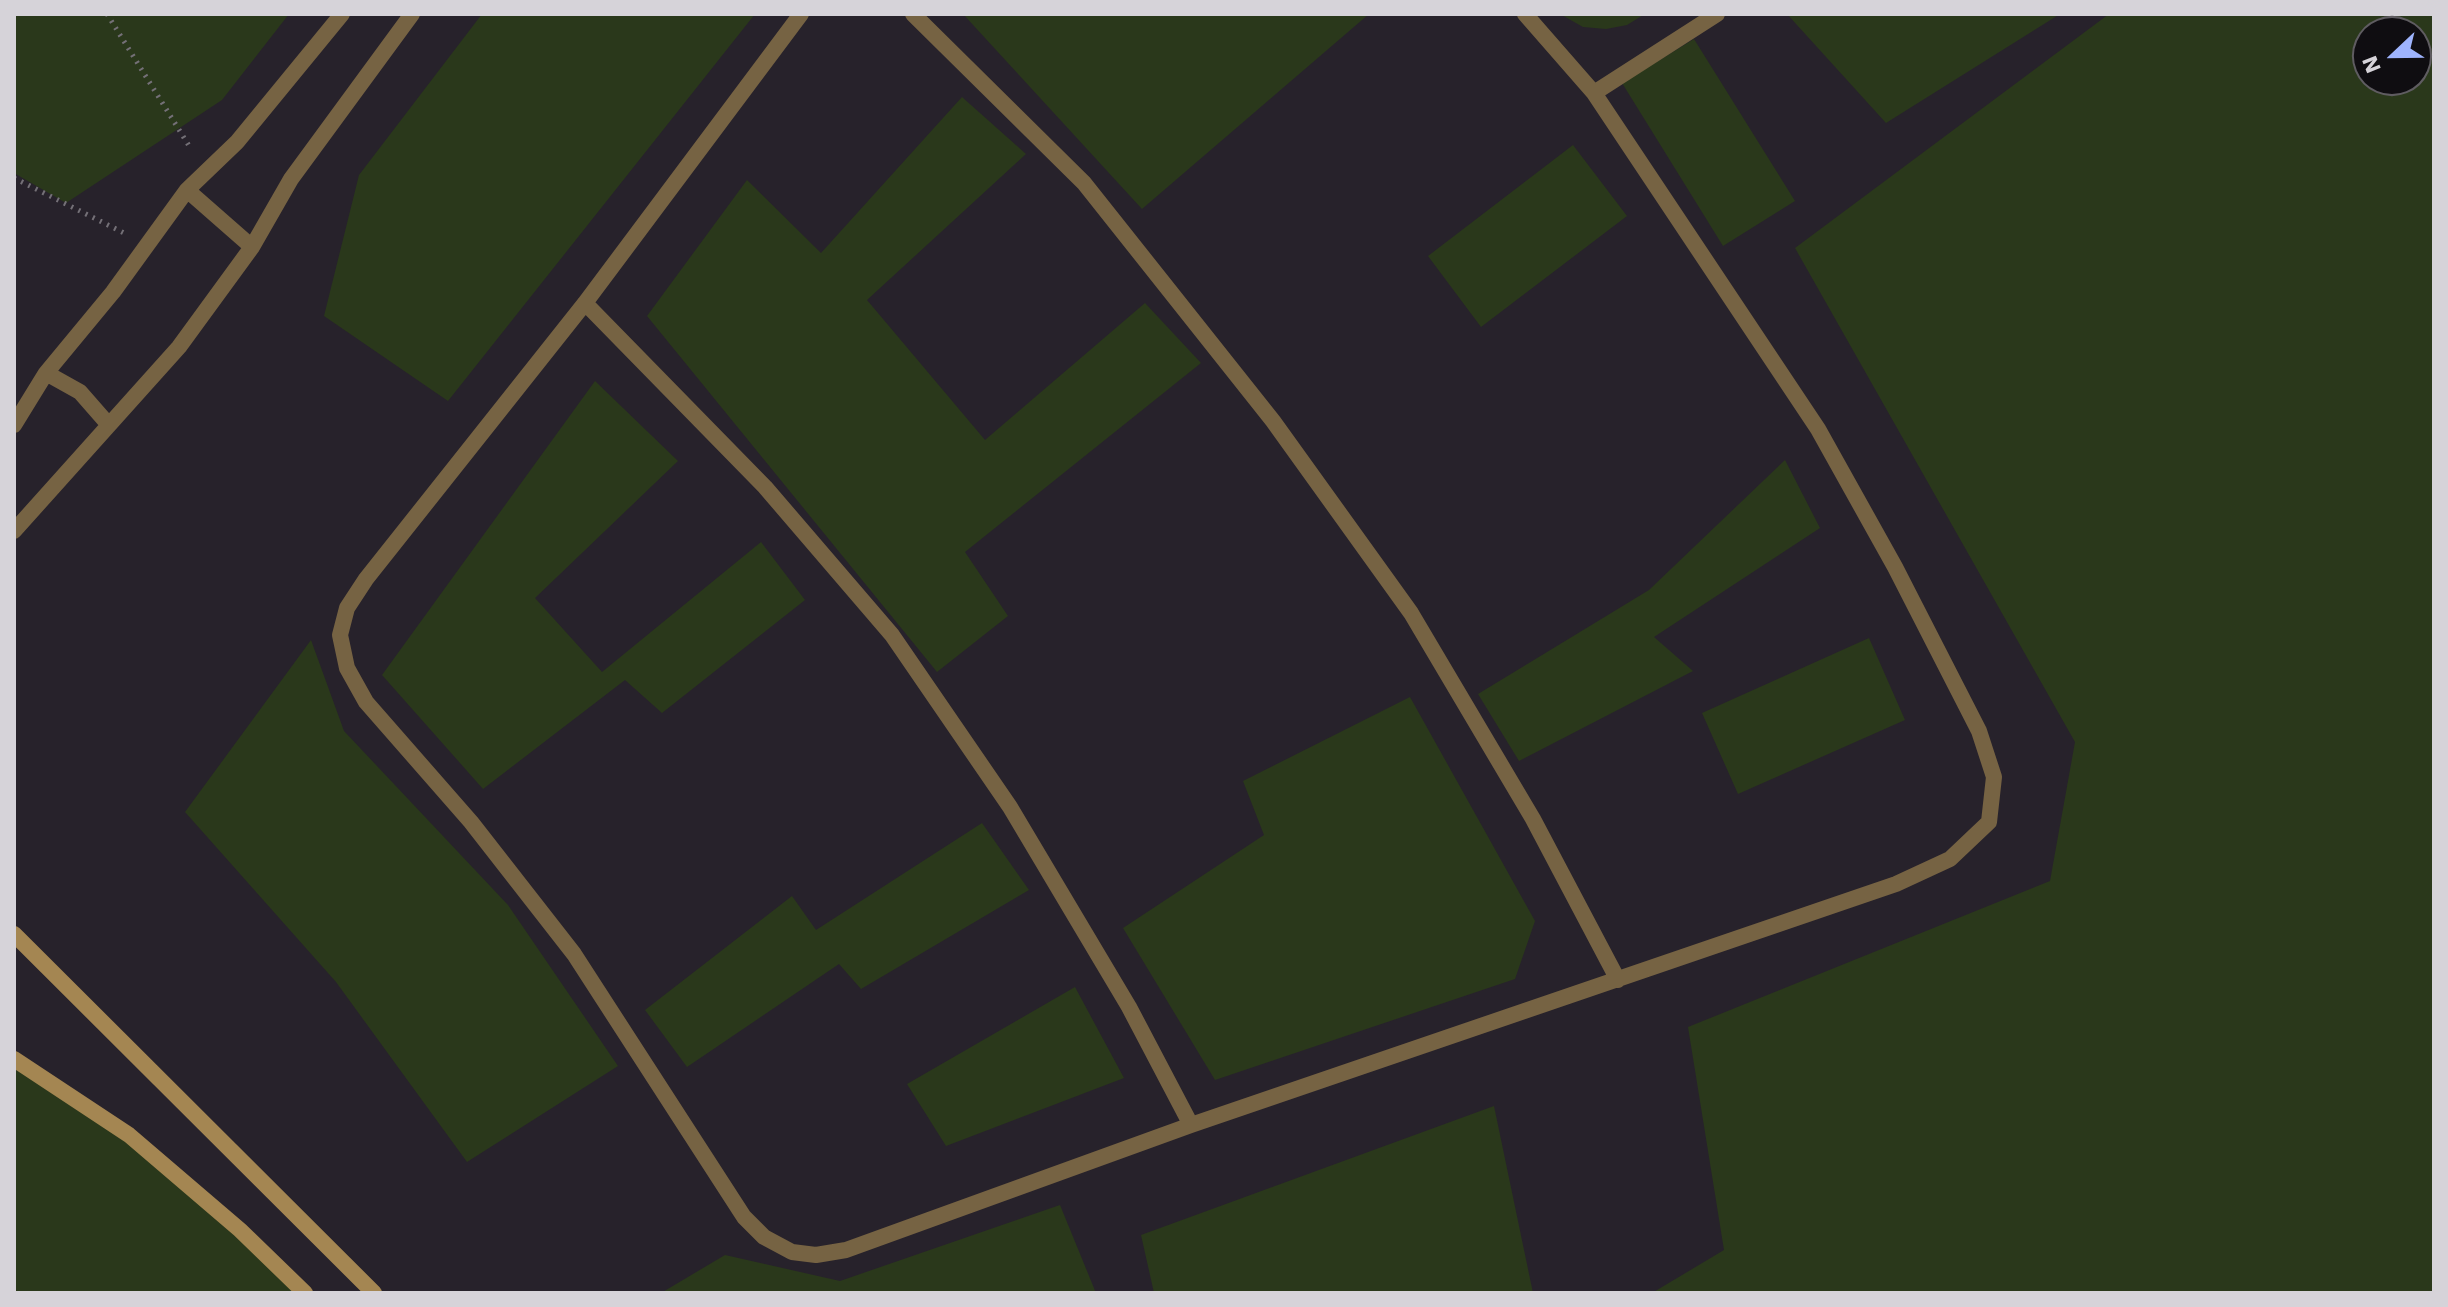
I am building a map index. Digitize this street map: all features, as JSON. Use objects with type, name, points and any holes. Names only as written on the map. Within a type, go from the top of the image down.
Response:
[{"type":"street","points":[[14,425],[46,373],[148,245],[187,190],[237,142],[342,14]]},
{"type":"street","points":[[14,531],[179,347],[252,247],[291,179],[412,14]]},
{"type":"street","points":[[801,14],[585,303],[366,579],[347,608],[340,635],[347,668],[366,702],[471,822],[574,954],[744,1217],[764,1237],[792,1252],[816,1255],[846,1250],[1191,1125],[1884,889],[1950,859],[1989,822],[1994,777],[1979,731],[1895,567],[1818,429],[1594,93],[1525,14]]},
{"type":"street","points":[[913,14],[1084,183],[1273,421],[1411,613],[1533,819],[1618,980]]},
{"type":"street","points":[[1594,93],[1717,14]]},
{"type":"street","points":[[187,190],[252,247]]},
{"type":"street","points":[[585,303],[765,487],[892,635],[1010,807],[1129,1007],[1191,1125]]},
{"type":"street","points":[[46,373],[80,392],[108,424]]},
{"type":"street","points":[[14,934],[374,1293]]},
{"type":"street","points":[[14,1059],[129,1135],[240,1230],[305,1293]]},
{"type":"path","points":[[107,14],[206,172]]},
{"type":"path","points":[[14,178],[148,245]]},
{"type":"green space","points":[[14,14],[289,14],[222,100],[66,203],[14,173]]},
{"type":"green space","points":[[482,14],[755,14],[448,401],[324,316],[359,175]]},
{"type":"green space","points":[[963,14],[1369,14],[1142,209]]},
{"type":"green space","points":[[1560,14],[1645,14],[1627,25],[1606,29],[1583,27]]},
{"type":"green space","points":[[1787,14],[2060,14],[1886,123]]},
{"type":"green space","points":[[2109,14],[2434,14],[2434,1293],[1652,1293],[1724,1250],[1688,1027],[2050,881],[2075,742],[1795,248]]},
{"type":"green space","points":[[1694,39],[1795,201],[1723,246],[1622,83]]},
{"type":"green space","points":[[962,97],[1026,154],[867,300],[985,440],[1145,303],[1201,363],[965,552],[1008,616],[937,672],[647,316],[747,180],[821,253]]},
{"type":"green space","points":[[1573,145],[1627,216],[1481,327],[1428,256]]},
{"type":"green space","points":[[595,381],[678,461],[535,598],[602,672],[761,542],[805,600],[662,713],[625,680],[483,789],[382,675]]},
{"type":"green space","points":[[1785,460],[1820,528],[1654,637],[1693,671],[1519,761],[1478,694],[1649,590]]},
{"type":"green space","points":[[1869,638],[1905,720],[1738,794],[1702,713]]},
{"type":"green space","points":[[311,640],[344,731],[508,905],[618,1066],[467,1162],[336,982],[185,812]]},
{"type":"green space","points":[[1410,697],[1535,921],[1515,979],[1215,1080],[1123,928],[1264,835],[1243,781]]},
{"type":"green space","points":[[982,823],[1029,890],[861,989],[839,964],[687,1067],[645,1010],[792,896],[816,930]]},
{"type":"green space","points":[[1075,987],[1124,1078],[946,1146],[907,1084]]},
{"type":"green space","points":[[14,1059],[129,1135],[305,1293],[14,1293]]},
{"type":"green space","points":[[1494,1106],[1533,1293],[1154,1293],[1141,1235]]},
{"type":"green space","points":[[1060,1205],[1096,1293],[661,1293],[725,1255],[840,1281]]}]
